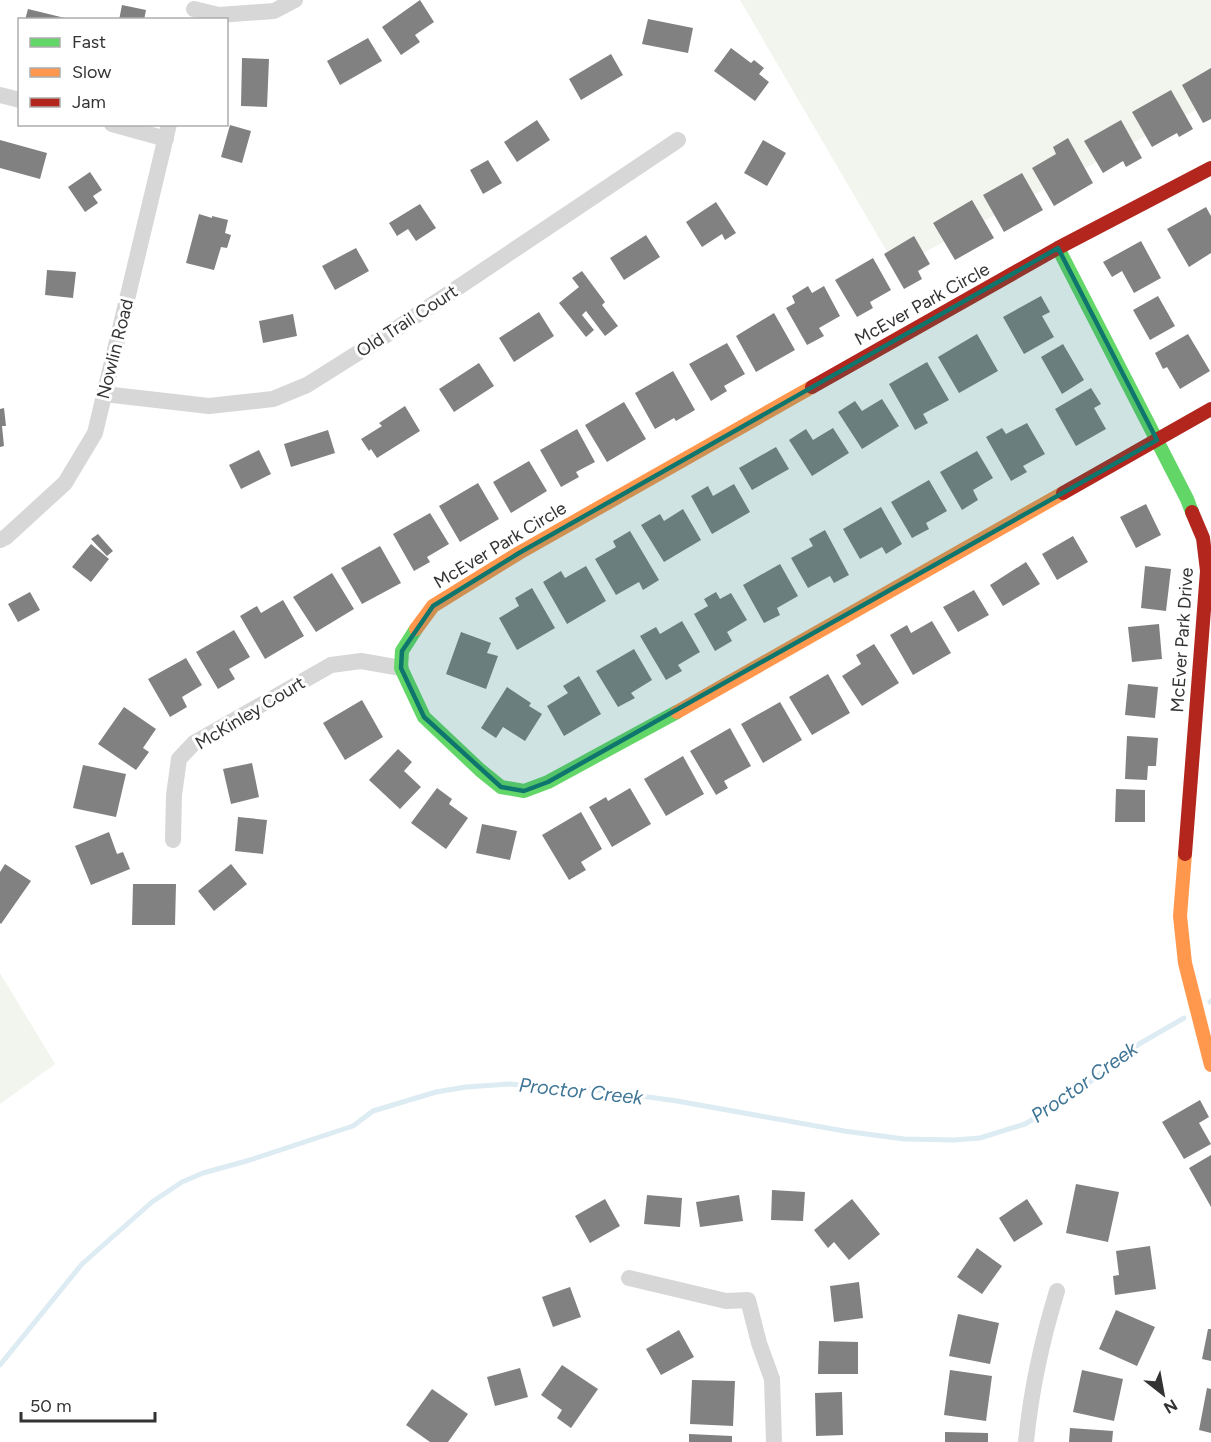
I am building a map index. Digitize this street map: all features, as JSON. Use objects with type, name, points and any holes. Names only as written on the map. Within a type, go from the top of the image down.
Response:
[{"type":"street","points":[[193,10],[219,15],[274,11],[295,0]]},
{"type":"street","points":[[0,95],[18,100]]},
{"type":"street","points":[[126,126],[168,132]]},
{"type":"street","name":"Nowlin Road","points":[[0,540],[65,483],[94,433],[168,132]]},
{"type":"street","name":"Old Trail Court","points":[[104,394],[209,406],[273,399],[307,385],[396,329],[678,141]]},
{"type":"street","name":"McEver Park Circle","points":[[402,668],[402,651],[434,606],[519,553],[1058,248],[1211,168]]},
{"type":"street","name":"McEver Park Drive","points":[[1058,248],[1187,499],[1203,538],[1207,571],[1180,916],[1185,963],[1211,1065]]},
{"type":"street","points":[[402,668],[424,717],[501,787],[524,791],[548,782],[708,695],[1211,409]]},
{"type":"street","name":"McKinley Court","points":[[173,840],[174,795],[179,759],[194,743],[331,665],[361,661],[402,668]]},
{"type":"street","points":[[629,1278],[726,1301],[748,1300],[772,1379],[774,1442]]},
{"type":"street","points":[[1026,1442],[1036,1372],[1057,1291]]},
{"type":"highlighted area","points":[[1058,248],[1157,440],[548,782],[524,791],[501,787],[424,717],[401,668],[402,651],[433,606],[519,553]]},
{"type":"shaded area","points":[[740,0],[1211,0],[1211,102],[896,267]]},
{"type":"shaded area","points":[[0,973],[55,1064],[0,1104]]},
{"type":"building","points":[[420,0],[434,22],[415,35],[420,42],[401,55],[382,27]]},
{"type":"building","points":[[122,5],[146,10],[144,18],[119,18]]},
{"type":"building","points":[[28,9],[65,18],[26,18]]},
{"type":"building","points":[[648,19],[693,28],[688,53],[642,44]]},
{"type":"building","points":[[368,38],[382,61],[340,85],[327,61]]},
{"type":"building","points":[[731,48],[751,63],[754,60],[764,68],[759,74],[769,82],[755,101],[714,71]]},
{"type":"building","points":[[611,54],[623,75],[581,100],[569,79]]},
{"type":"building","points":[[242,58],[269,59],[267,107],[241,106]]},
{"type":"building","points":[[1211,68],[1211,119],[1203,123],[1182,85]]},
{"type":"building","points":[[1171,90],[1193,129],[1179,137],[1177,133],[1152,147],[1132,112]]},
{"type":"building","points":[[537,120],[550,140],[517,162],[504,142]]},
{"type":"building","points":[[1121,120],[1142,158],[1126,167],[1123,161],[1103,173],[1084,141]]},
{"type":"building","points":[[230,125],[251,131],[242,163],[221,157]]},
{"type":"building","points":[[1068,138],[1093,183],[1054,206],[1032,168],[1056,154],[1053,147]]},
{"type":"building","points":[[0,140],[47,153],[40,179],[0,168]]},
{"type":"building","points":[[763,140],[786,153],[767,186],[744,173]]},
{"type":"building","points":[[488,160],[502,183],[483,194],[470,170]]},
{"type":"building","points":[[90,172],[102,190],[93,196],[98,203],[85,212],[68,187]]},
{"type":"building","points":[[1022,173],[1043,210],[1004,232],[983,195]]},
{"type":"building","points":[[972,200],[994,238],[955,260],[933,223]]},
{"type":"building","points":[[716,202],[736,233],[725,240],[722,234],[702,247],[686,222]]},
{"type":"building","points":[[420,204],[436,228],[416,241],[408,229],[397,236],[389,223]]},
{"type":"building","points":[[1206,207],[1211,216],[1211,253],[1189,267],[1167,229]]},
{"type":"building","points":[[199,214],[228,220],[225,233],[231,235],[227,248],[221,247],[214,270],[186,263]]},
{"type":"building","points":[[646,235],[660,257],[624,280],[610,258]]},
{"type":"building","points":[[914,236],[930,264],[918,271],[922,279],[904,289],[884,254]]},
{"type":"building","points":[[1141,241],[1161,278],[1134,293],[1122,271],[1112,277],[1103,262]]},
{"type":"building","points":[[356,248],[369,271],[335,290],[322,266]]},
{"type":"building","points":[[873,258],[891,290],[870,302],[873,308],[857,317],[835,280]]},
{"type":"building","points":[[47,270],[76,272],[73,298],[45,295]]},
{"type":"building","points":[[582,271],[605,302],[602,305],[618,326],[605,336],[586,311],[582,315],[594,330],[586,337],[559,303],[579,287],[572,278]]},
{"type":"building","points":[[808,286],[812,293],[824,286],[840,316],[819,328],[824,336],[807,345],[786,308],[795,303],[792,296]]},
{"type":"building","points":[[1041,296],[1050,312],[1042,316],[1054,337],[1024,354],[1003,317]]},
{"type":"building","points":[[1158,296],[1175,326],[1150,340],[1133,310]]},
{"type":"building","points":[[539,312],[554,336],[514,362],[499,338]]},
{"type":"building","points":[[774,313],[795,350],[756,372],[736,336]]},
{"type":"building","points":[[293,314],[297,336],[263,343],[259,321]]},
{"type":"building","points":[[977,334],[998,371],[959,393],[938,357]]},
{"type":"building","points":[[1188,334],[1210,371],[1180,389],[1167,367],[1163,369],[1155,353]]},
{"type":"building","points":[[727,343],[745,374],[724,386],[727,391],[711,401],[689,364]]},
{"type":"building","points":[[1063,344],[1084,380],[1062,394],[1041,357]]},
{"type":"building","points":[[927,362],[949,400],[923,414],[928,423],[915,430],[889,384]]},
{"type":"building","points":[[479,363],[494,386],[454,412],[439,389]]},
{"type":"building","points":[[673,371],[695,410],[655,429],[635,393]]},
{"type":"building","points":[[1091,388],[1101,404],[1094,408],[1106,429],[1076,446],[1055,409]]},
{"type":"building","points":[[882,399],[899,426],[862,449],[838,412],[855,401],[862,411]]},
{"type":"building","points":[[624,402],[646,439],[607,462],[585,425]]},
{"type":"building","points":[[405,406],[420,431],[377,458],[361,439],[382,426],[379,423]]},
{"type":"building","points":[[4,408],[6,426],[2,426],[4,446],[0,447],[0,409]]},
{"type":"building","points":[[1027,423],[1045,454],[1023,466],[1027,472],[1011,481],[986,437],[1002,428],[1006,434]]},
{"type":"building","points":[[833,428],[849,453],[812,476],[789,440],[806,429],[813,440]]},
{"type":"building","points":[[577,429],[595,462],[576,472],[579,477],[561,487],[540,450]]},
{"type":"building","points":[[328,430],[335,453],[291,467],[284,444]]},
{"type":"building","points":[[776,447],[789,469],[752,490],[739,468]]},
{"type":"building","points":[[259,450],[271,474],[241,489],[229,465]]},
{"type":"building","points":[[977,451],[993,478],[973,490],[978,500],[962,510],[940,472]]},
{"type":"building","points":[[529,461],[547,491],[511,513],[493,482]]},
{"type":"building","points":[[929,480],[947,511],[926,523],[929,529],[912,538],[891,502]]},
{"type":"building","points":[[478,483],[499,519],[460,542],[439,506]]},
{"type":"building","points":[[734,484],[750,512],[712,534],[691,496],[708,486],[713,496]]},
{"type":"building","points":[[1146,504],[1161,535],[1136,548],[1120,517]]},
{"type":"building","points":[[881,507],[902,544],[886,554],[882,547],[860,559],[843,529]]},
{"type":"building","points":[[683,509],[701,540],[664,562],[641,525],[660,514],[664,521]]},
{"type":"building","points":[[430,513],[449,544],[427,557],[430,562],[414,571],[393,534]]},
{"type":"building","points":[[825,530],[849,575],[834,583],[830,576],[808,588],[791,558],[813,546],[809,539]]},
{"type":"building","points":[[630,531],[659,580],[643,590],[639,582],[616,595],[595,559],[616,547],[613,541]]},
{"type":"building","points":[[98,534],[113,551],[107,556],[91,539]]},
{"type":"building","points":[[1073,536],[1088,562],[1057,580],[1042,554]]},
{"type":"building","points":[[91,544],[109,559],[91,582],[72,567]]},
{"type":"building","points":[[380,546],[401,583],[362,604],[341,568]]},
{"type":"building","points":[[1026,562],[1040,584],[1003,606],[990,585]]},
{"type":"building","points":[[780,564],[798,596],[777,608],[780,615],[764,623],[743,585]]},
{"type":"building","points":[[586,566],[606,601],[567,624],[543,582],[561,571],[565,578]]},
{"type":"building","points":[[1145,566],[1171,569],[1166,611],[1141,608]]},
{"type":"building","points":[[332,573],[354,609],[316,632],[293,597]]},
{"type":"building","points":[[532,588],[555,628],[517,650],[499,618],[519,606],[515,598]]},
{"type":"building","points":[[974,590],[989,615],[958,632],[943,607]]},
{"type":"building","points":[[30,592],[40,610],[18,622],[8,604]]},
{"type":"building","points":[[716,592],[720,599],[731,593],[747,620],[727,632],[732,641],[715,651],[694,614],[708,606],[704,599]]},
{"type":"building","points":[[283,600],[304,636],[265,659],[240,616],[257,606],[261,613]]},
{"type":"building","points":[[682,621],[700,652],[678,665],[682,671],[666,680],[640,636],[656,627],[660,634]]},
{"type":"building","points":[[932,621],[951,653],[913,675],[890,635],[907,625],[911,633]]},
{"type":"building","points":[[1159,624],[1162,659],[1132,662],[1128,627]]},
{"type":"building","points":[[234,630],[250,657],[229,669],[235,679],[218,689],[196,652]]},
{"type":"building","points":[[461,632],[491,643],[487,653],[498,656],[486,689],[446,674]]},
{"type":"building","points":[[874,644],[899,683],[862,706],[842,676],[861,664],[856,655]]},
{"type":"building","points":[[634,649],[652,680],[631,693],[635,698],[618,707],[596,671]]},
{"type":"building","points":[[186,658],[202,685],[182,697],[187,707],[170,717],[148,679]]},
{"type":"building","points":[[828,674],[850,713],[812,735],[789,697]]},
{"type":"building","points":[[579,676],[601,714],[564,736],[547,706],[568,693],[563,686]]},
{"type":"building","points":[[1128,684],[1158,687],[1155,718],[1125,715]]},
{"type":"building","points":[[507,687],[531,703],[529,706],[542,714],[525,741],[503,727],[496,738],[481,728]]},
{"type":"building","points":[[362,700],[383,737],[345,760],[323,723]]},
{"type":"building","points":[[780,702],[802,740],[763,763],[741,724]]},
{"type":"building","points":[[124,707],[156,729],[143,748],[149,752],[136,770],[98,744]]},
{"type":"building","points":[[730,728],[751,766],[724,781],[728,788],[716,795],[690,751]]},
{"type":"building","points":[[1127,736],[1158,738],[1156,766],[1148,766],[1147,780],[1125,779]]},
{"type":"building","points":[[398,749],[412,762],[404,771],[421,787],[400,809],[369,780]]},
{"type":"building","points":[[683,756],[704,794],[666,816],[644,779]]},
{"type":"building","points":[[252,763],[259,797],[231,804],[223,769]]},
{"type":"building","points":[[83,765],[126,774],[116,817],[73,808]]},
{"type":"building","points":[[437,788],[452,799],[449,804],[468,818],[446,849],[411,823]]},
{"type":"building","points":[[630,788],[651,824],[612,847],[589,807],[606,797],[608,801]]},
{"type":"building","points":[[1116,789],[1145,790],[1145,822],[1115,822]]},
{"type":"building","points":[[581,812],[602,849],[581,862],[586,870],[569,880],[542,835]]},
{"type":"building","points":[[238,817],[267,820],[263,854],[235,851]]},
{"type":"building","points":[[482,824],[517,831],[510,860],[476,853]]},
{"type":"building","points":[[109,832],[117,854],[123,852],[130,869],[91,885],[75,846]]},
{"type":"building","points":[[5,864],[31,881],[1,924],[0,872]]},
{"type":"building","points":[[231,864],[247,884],[214,911],[198,891]]},
{"type":"building","points":[[133,884],[176,884],[175,925],[132,925]]},
{"type":"building","points":[[1200,1100],[1209,1117],[1199,1123],[1211,1144],[1184,1159],[1162,1122]]},
{"type":"building","points":[[1211,1155],[1211,1207],[1189,1168]]},
{"type":"building","points":[[1076,1184],[1119,1192],[1108,1242],[1066,1233]]},
{"type":"building","points":[[772,1190],[805,1192],[803,1221],[771,1220]]},
{"type":"building","points":[[647,1195],[682,1198],[680,1227],[644,1224]]},
{"type":"building","points":[[739,1195],[743,1221],[700,1227],[696,1202]]},
{"type":"building","points":[[605,1199],[620,1226],[590,1243],[575,1216]]},
{"type":"building","points":[[852,1199],[880,1234],[849,1260],[834,1242],[828,1248],[814,1230]]},
{"type":"building","points":[[1027,1199],[1043,1224],[1014,1242],[999,1218]]},
{"type":"building","points":[[1150,1246],[1156,1289],[1115,1295],[1113,1276],[1119,1275],[1116,1251]]},
{"type":"building","points":[[977,1248],[1002,1266],[982,1294],[957,1277]]},
{"type":"building","points":[[859,1282],[863,1318],[834,1322],[830,1286]]},
{"type":"building","points":[[570,1287],[581,1317],[553,1327],[542,1297]]},
{"type":"building","points":[[1116,1310],[1155,1327],[1137,1366],[1099,1349]]},
{"type":"building","points":[[958,1314],[999,1323],[990,1364],[949,1356]]},
{"type":"building","points":[[1208,1329],[1211,1329],[1211,1361],[1202,1359]]},
{"type":"building","points":[[679,1330],[694,1357],[661,1375],[646,1349]]},
{"type":"building","points":[[819,1341],[858,1342],[858,1374],[818,1374]]},
{"type":"building","points":[[562,1365],[598,1389],[571,1428],[557,1418],[562,1410],[541,1395]]},
{"type":"building","points":[[520,1368],[528,1397],[495,1406],[487,1377]]},
{"type":"building","points":[[950,1370],[992,1376],[986,1421],[944,1415]]},
{"type":"building","points":[[1082,1370],[1123,1379],[1114,1421],[1073,1412]]},
{"type":"building","points":[[692,1380],[735,1381],[733,1426],[690,1424]]},
{"type":"building","points":[[1207,1388],[1211,1389],[1211,1433],[1199,1430]]},
{"type":"building","points":[[432,1389],[468,1414],[448,1442],[430,1442],[406,1425]]},
{"type":"building","points":[[842,1392],[843,1435],[816,1436],[815,1393]]},
{"type":"building","points":[[1070,1428],[1113,1431],[1112,1442],[1069,1442]]},
{"type":"building","points":[[945,1432],[988,1433],[988,1442],[945,1442]]},
{"type":"building","points":[[689,1434],[732,1436],[732,1442],[689,1442]]},
{"type":"waterway","name":"Proctor Creek","points":[[0,1365],[82,1264],[152,1202],[182,1182],[203,1173],[353,1126],[373,1111],[436,1092],[510,1084],[576,1087],[677,1101],[844,1131],[904,1139],[980,1138],[1025,1124],[1078,1091],[1139,1044],[1184,1018]]},
{"type":"traffic: fast","points":[[1058,248],[1192,512]]},
{"type":"traffic: fast","points":[[416,629],[402,651],[401,668],[424,717],[501,787],[524,791],[548,782],[677,712]]},
{"type":"traffic: slow","points":[[416,629],[433,606],[519,553],[812,387]]},
{"type":"traffic: slow","points":[[677,712],[1063,493]]},
{"type":"traffic: slow","points":[[1185,854],[1180,916],[1185,963],[1211,1065]]},
{"type":"traffic: jam","points":[[812,387],[1058,248],[1211,168]]},
{"type":"traffic: jam","points":[[1063,493],[1211,409]]},
{"type":"traffic: jam","points":[[1185,854],[1207,571],[1203,538],[1192,512]]}]
